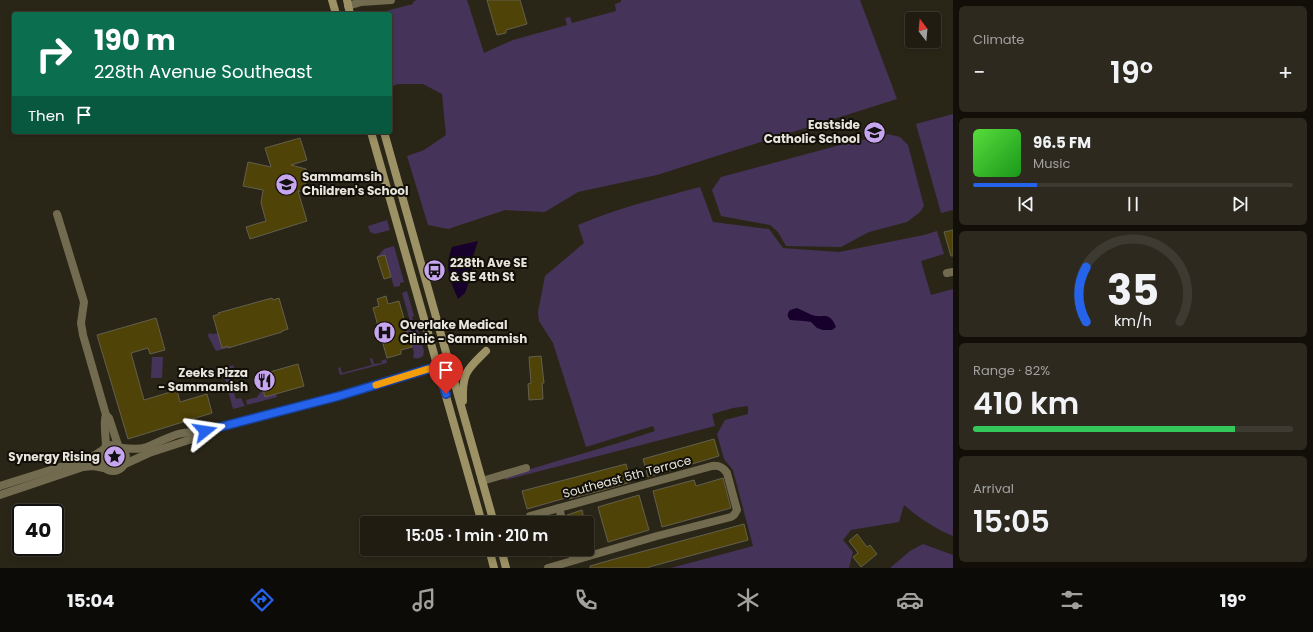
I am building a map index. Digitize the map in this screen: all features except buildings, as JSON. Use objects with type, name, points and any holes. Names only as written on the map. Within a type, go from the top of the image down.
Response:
[{"type":"main road","points":[[332,0],[335,12]]},
{"type":"main road","points":[[372,134],[480,516]]},
{"type":"main road","points":[[385,134],[492,516]]},
{"type":"main road","points":[[467,429],[462,383],[466,372],[486,351]]},
{"type":"main road","points":[[491,556],[494,568]]},
{"type":"main road","points":[[503,556],[506,568]]},
{"type":"street","points":[[347,3],[391,0]]},
{"type":"street","points":[[57,214],[84,302],[81,323],[83,335],[106,415],[109,418],[120,447],[126,456],[125,464]]},
{"type":"street","points":[[0,495],[83,467],[93,466],[117,471],[125,464],[149,453],[192,439],[199,433],[339,396],[438,366]]},
{"type":"street","points":[[104,468],[99,456],[104,449],[106,432],[104,419],[106,415]]},
{"type":"street","points":[[0,486],[92,457],[110,445],[140,448],[190,431],[199,433]]},
{"type":"street","name":"Southeast 5th Terrace","points":[[530,516],[712,466],[724,468],[727,473],[737,510],[734,515],[574,560]]},
{"type":"street","points":[[482,481],[526,468]]},
{"type":"street","points":[[559,508],[561,516]]},
{"type":"street","points":[[548,568],[574,560],[573,556]]},
{"type":"shaded area","points":[[416,0],[467,0],[484,53],[513,40],[567,25],[565,18],[570,17],[572,23],[616,11],[615,4],[621,2],[621,0],[860,0],[897,99],[657,175],[578,192],[545,212],[505,210],[448,229],[428,225],[407,156],[424,150],[446,135],[442,94],[423,84],[398,84],[392,86],[392,12],[382,12],[413,4]]},
{"type":"shaded area","points":[[953,114],[953,210],[941,213],[916,124]]},
{"type":"shaded area","points":[[888,134],[900,137],[908,145],[924,206],[920,212],[907,222],[869,232],[841,247],[786,246],[778,232],[770,225],[721,216],[712,190],[721,177],[844,144]]},
{"type":"shaded area","points":[[700,187],[713,222],[769,229],[783,248],[839,252],[937,231],[944,254],[921,261],[931,295],[953,289],[953,536],[939,530],[904,505],[899,522],[851,530],[843,540],[853,552],[849,568],[671,568],[753,546],[733,470],[724,459],[717,434],[725,420],[748,414],[748,406],[733,408],[712,414],[715,426],[505,480],[505,477],[655,431],[653,426],[586,447],[553,343],[539,321],[538,312],[545,276],[584,243],[578,225],[623,208]]},
{"type":"shaded area","points":[[387,220],[390,230],[375,234],[370,232],[368,226]]},
{"type":"shaded area","points":[[478,241],[472,260],[472,274],[465,293],[458,299],[450,280],[448,268],[448,261],[452,247]]},
{"type":"shaded area","points":[[394,246],[404,282],[400,283],[400,286],[394,287],[385,255],[377,257],[384,249]]},
{"type":"shaded area","points":[[407,291],[414,316],[412,317],[413,320],[410,321],[402,293]]},
{"type":"shaded area","points":[[797,308],[812,315],[826,316],[831,319],[836,327],[832,330],[823,330],[817,328],[811,322],[790,320],[788,317],[789,311]]},
{"type":"shaded area","points":[[413,324],[414,327],[417,327],[424,351],[423,356],[418,358],[413,357],[414,353],[406,326]]},
{"type":"shaded area","points":[[209,333],[218,333],[228,348],[216,351],[208,336]]},
{"type":"shaded area","points":[[152,357],[163,357],[162,378],[151,378]]},
{"type":"shaded area","points":[[372,358],[374,364],[382,363],[381,361],[386,359],[387,363],[340,375],[338,368],[340,367],[342,373],[372,365],[370,359]]},
{"type":"shaded area","points":[[233,365],[234,368],[227,370],[236,399],[241,398],[245,406],[233,409],[223,372],[225,368]]},
{"type":"shaded area","points":[[264,391],[265,397],[276,394],[277,397],[247,405],[246,400],[258,397],[257,395],[260,395],[259,393]]},
{"type":"shaded area","points":[[923,544],[953,555],[953,568],[890,568],[910,551]]},
{"type":"slow traffic","points":[[376,385],[428,369]]},
{"type":"place","name":"Eastside Catholic School","points":[[875,132]]},
{"type":"place","name":"Sammamsih Children's School","points":[[287,184]]},
{"type":"place","name":"228th Ave SE & SE 4th St","points":[[435,270]]},
{"type":"place","name":"Overlake Medical Clinic - Sammamish","points":[[384,332]]},
{"type":"place","name":"Zeeks Pizza - Sammamish","points":[[264,380]]},
{"type":"place","name":"Synergy Rising","points":[[115,457]]},
{"type":"route","points":[[205,431],[339,396],[438,366],[446,394]]}]
